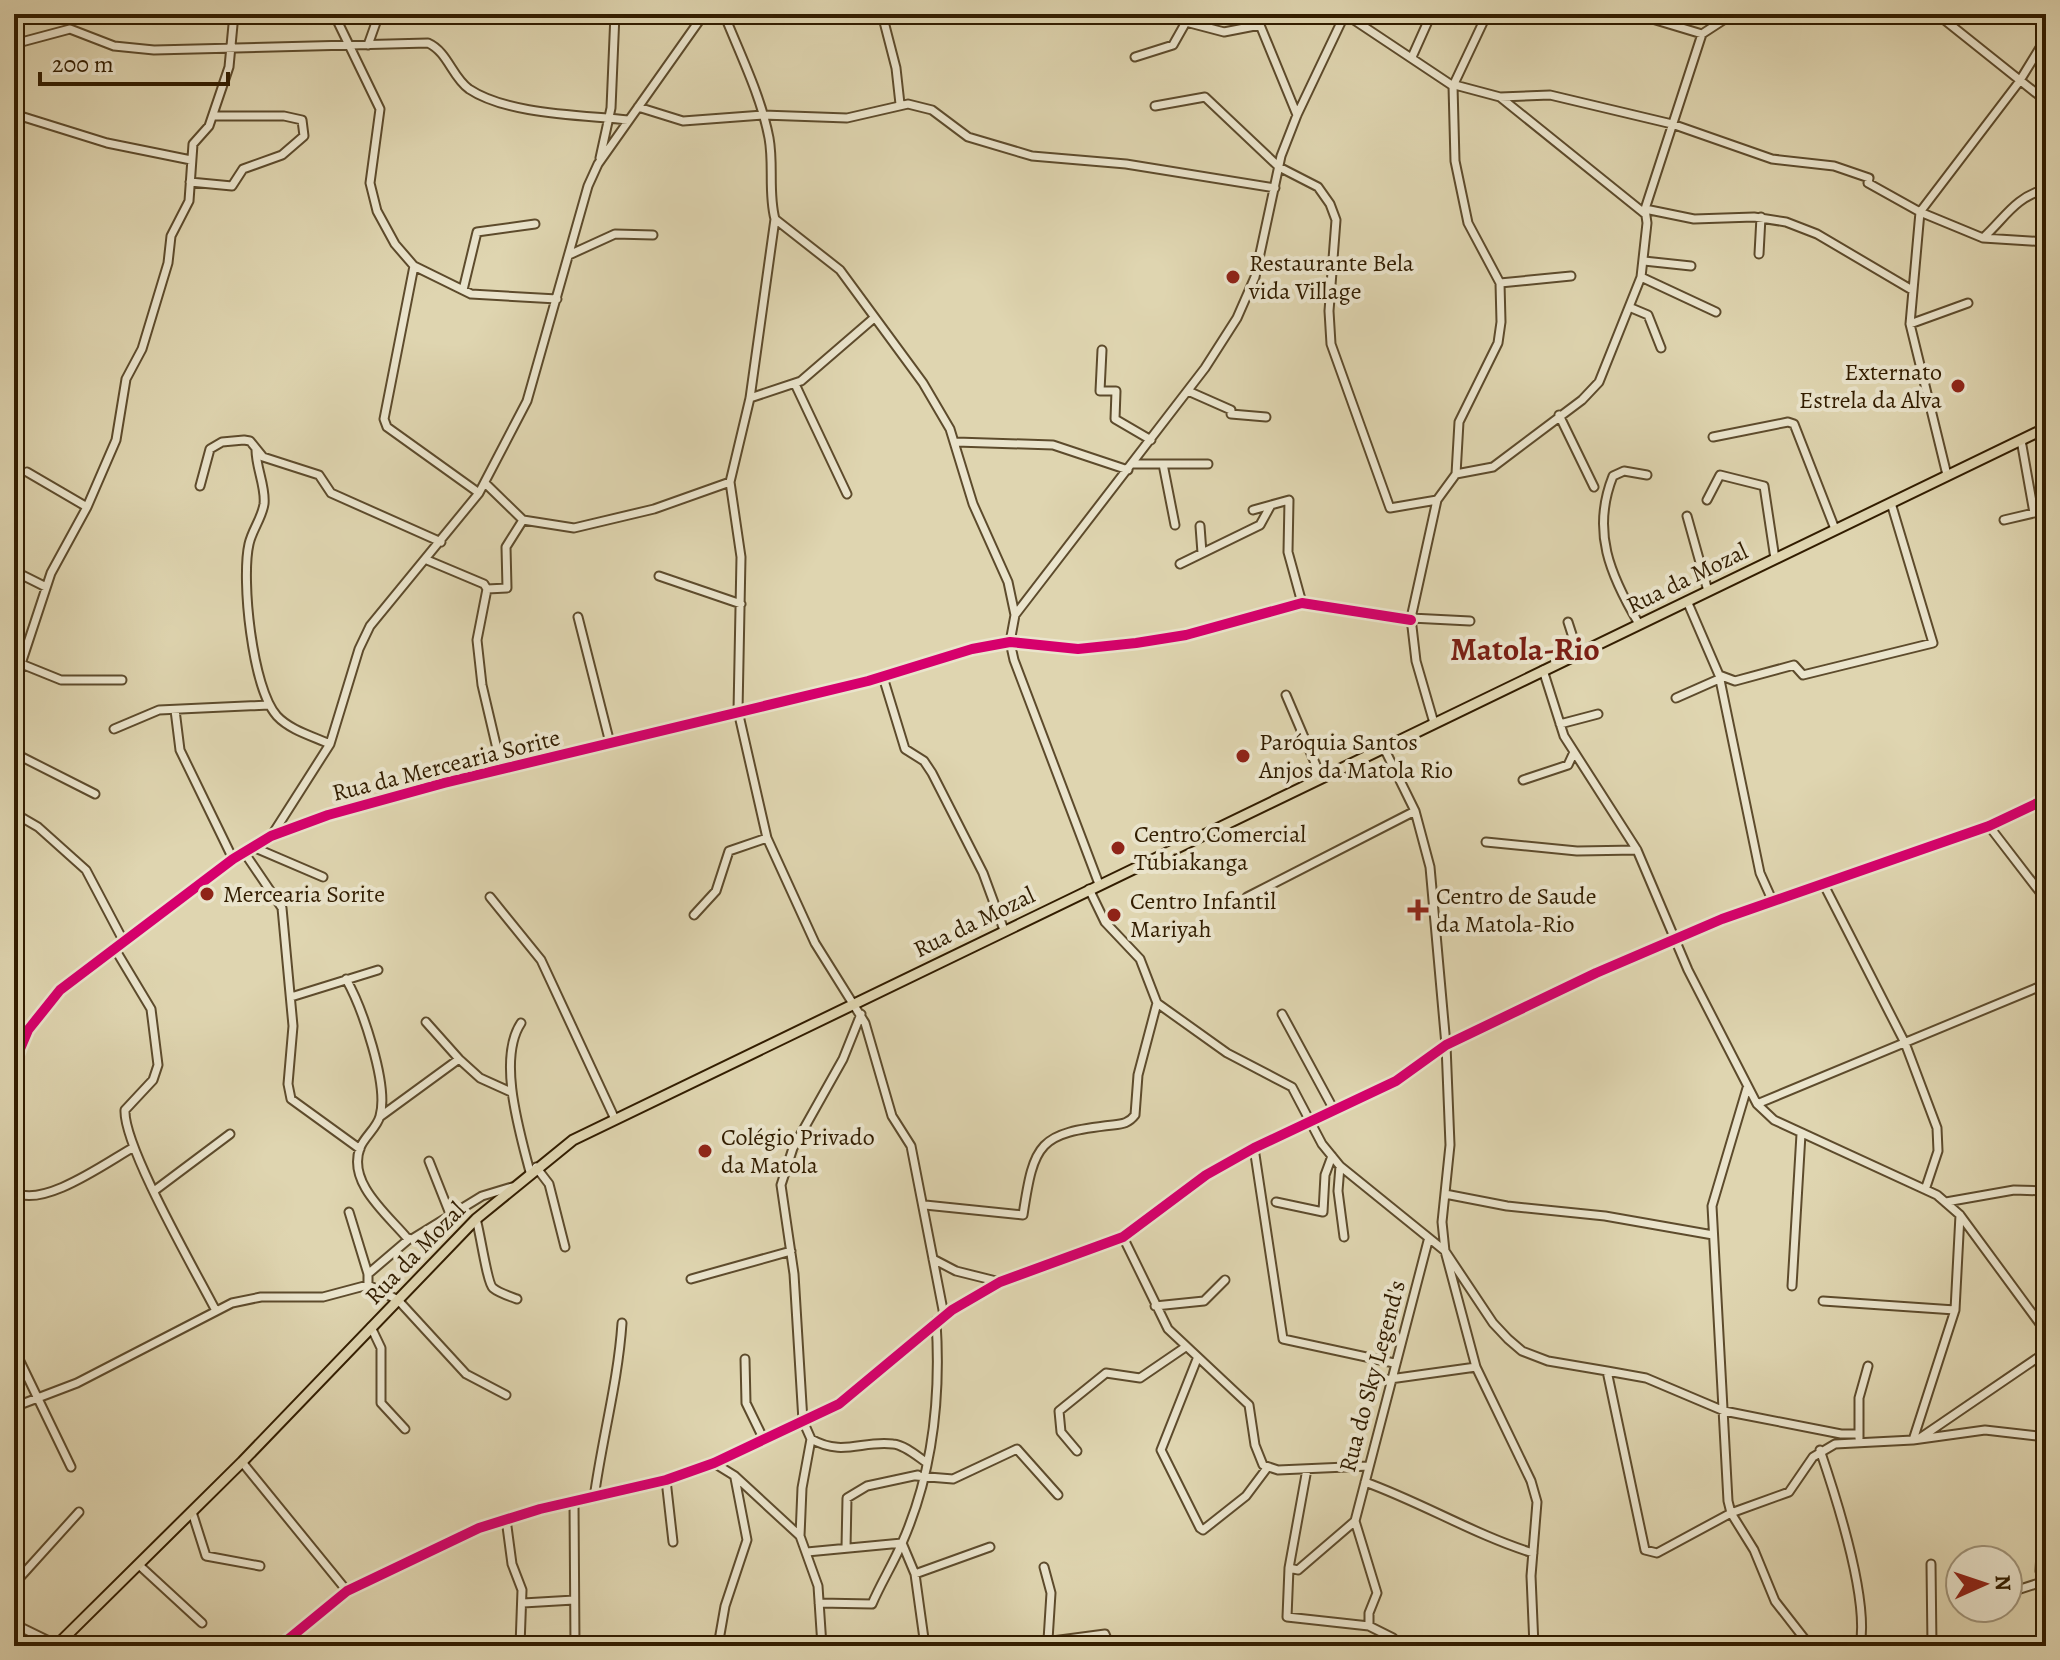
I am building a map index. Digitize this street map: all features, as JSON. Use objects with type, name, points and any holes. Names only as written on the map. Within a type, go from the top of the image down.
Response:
[{"type":"main road","name":"Rua da Mozal","points":[[56,1646],[242,1462],[476,1219],[573,1140],[614,1117],[2046,428]]},
{"type":"street","points":[[14,685],[18,663],[46,587],[87,507],[116,440],[126,379],[142,349],[154,313],[168,263],[171,236],[186,210],[193,144],[213,116],[229,67],[234,14]]},
{"type":"street","points":[[334,14],[380,109],[369,171],[373,198],[391,238],[414,266],[477,296],[557,299]]},
{"type":"street","points":[[368,45],[379,14]]},
{"type":"street","points":[[271,836],[330,744],[363,638],[479,493],[527,401],[578,214],[598,164],[609,118],[616,48],[615,14]]},
{"type":"street","points":[[598,164],[704,14]]},
{"type":"street","points":[[724,14],[763,115],[772,154],[771,205],[775,219],[750,398],[730,482],[738,517],[741,604],[738,711],[767,838],[815,943],[850,1003],[861,1014],[892,1116],[914,1154],[944,1315]]},
{"type":"street","points":[[882,14],[896,68],[900,104]]},
{"type":"street","points":[[1260,14],[1260,25],[1297,115]]},
{"type":"street","points":[[1015,615],[1188,391],[1248,297],[1279,167],[1297,115],[1345,14],[1454,86],[1500,97],[1542,94],[1672,124],[1772,159],[1834,166],[1869,178],[1868,183],[1920,212],[1983,238],[2046,242]]},
{"type":"street","points":[[1434,723],[1416,661],[1411,619],[1437,500],[1456,474],[1462,410],[1498,343],[1500,283],[1473,234],[1461,197],[1455,161],[1454,86],[1487,14]]},
{"type":"street","points":[[1456,474],[1493,467],[1582,400],[1599,382],[1641,277],[1647,223],[1645,211],[1702,34],[1725,19],[1747,14]]},
{"type":"street","points":[[1937,14],[2046,101]]},
{"type":"street","points":[[1639,15],[1702,34]]},
{"type":"street","points":[[1412,57],[1429,19]]},
{"type":"street","points":[[1135,57],[1173,45],[1186,22],[1224,32],[1260,25]]},
{"type":"street","points":[[14,44],[70,29],[114,46],[154,50],[428,43],[442,54],[468,88],[476,93],[551,114],[628,120]]},
{"type":"street","points":[[1947,475],[1910,324],[1920,212],[2019,82],[2046,38]]},
{"type":"street","points":[[1155,106],[1205,97],[1279,167],[1318,187],[1336,220],[1329,311],[1331,344],[1390,508],[1437,500]]},
{"type":"street","points":[[1500,97],[1645,211],[1694,219],[1761,217],[1817,234],[1912,290]]},
{"type":"street","points":[[638,107],[683,121],[763,115],[847,118],[900,104],[932,110],[968,137],[1032,156],[1126,164],[1275,188]]},
{"type":"street","points":[[14,114],[107,143],[191,160]]},
{"type":"street","points":[[190,182],[232,186],[243,169],[278,157],[304,136],[302,120],[290,117],[213,116]]},
{"type":"street","points":[[1983,238],[2013,205],[2030,193],[2046,189]]},
{"type":"street","points":[[1759,254],[1761,217]]},
{"type":"street","points":[[775,219],[840,270],[923,383],[956,442],[973,504],[1008,582],[1015,615],[1010,642],[1094,887],[1110,929],[1140,959],[1157,1003],[1227,1053],[1283,1080],[1300,1099],[1309,1121],[1340,1166],[1428,1241],[1445,1251],[1493,1323],[1522,1351],[1548,1361],[1646,1378],[1724,1411],[1859,1437],[1916,1440],[1985,1430],[2046,1437]]},
{"type":"street","points":[[463,290],[477,232],[535,224]]},
{"type":"street","points":[[569,255],[615,234],[653,235]]},
{"type":"street","points":[[1644,261],[1691,266]]},
{"type":"street","points":[[414,266],[384,419],[387,427],[479,493]]},
{"type":"street","points":[[1500,283],[1571,276]]},
{"type":"street","points":[[1641,277],[1716,312]]},
{"type":"street","points":[[1910,324],[1968,303]]},
{"type":"street","points":[[1629,307],[1648,315],[1661,348]]},
{"type":"street","points":[[750,398],[795,384],[813,373],[874,318]]},
{"type":"street","points":[[1102,350],[1100,391],[1116,391],[1115,419],[1151,440]]},
{"type":"street","points":[[795,384],[847,494]]},
{"type":"street","points":[[1188,391],[1231,410],[1231,414],[1266,417]]},
{"type":"street","points":[[1559,415],[1594,487]]},
{"type":"street","points":[[1713,437],[1788,422],[1794,424],[1835,529]]},
{"type":"street","points":[[200,486],[210,449],[217,444],[244,440],[263,457],[319,475],[331,493],[441,542]]},
{"type":"street","points":[[2004,520],[2034,513],[2021,440]]},
{"type":"street","points":[[956,442],[1053,445],[1130,467],[1208,464]]},
{"type":"street","points":[[256,450],[264,502],[249,545],[250,623],[255,663],[269,705],[289,726],[330,744]]},
{"type":"street","points":[[1163,464],[1175,525]]},
{"type":"street","points":[[1639,624],[1609,569],[1602,520],[1613,476],[1624,471],[1647,475]]},
{"type":"street","points":[[27,472],[87,507]]},
{"type":"street","points":[[1707,500],[1720,475],[1764,486],[1775,559]]},
{"type":"street","points":[[485,483],[523,520],[574,528],[654,509],[730,482]]},
{"type":"street","points":[[1253,510],[1289,500],[1291,503],[1288,552],[1302,603],[1411,619],[1470,621]]},
{"type":"street","points":[[1676,698],[1719,677],[1735,681],[1794,665],[1803,675],[1933,643],[1891,503]]},
{"type":"street","points":[[1180,564],[1260,525],[1271,505]]},
{"type":"street","points":[[1687,516],[1708,591]]},
{"type":"street","points":[[487,589],[507,588],[506,547],[523,520]]},
{"type":"street","points":[[1200,526],[1202,553]]},
{"type":"street","points":[[427,560],[484,584],[487,589],[477,640],[482,685],[502,770]]},
{"type":"street","points":[[14,571],[46,587]]},
{"type":"street","points":[[659,576],[741,604]]},
{"type":"street","points":[[1687,601],[1719,677],[1760,873],[1773,902]]},
{"type":"street","name":"Rua da Mercearia Sorite","points":[[14,1063],[23,1040],[46,1003],[233,859],[271,836],[328,815],[883,677],[972,649],[1010,642],[1078,649],[1136,643],[1186,635],[1302,603]]},
{"type":"street","points":[[578,617],[610,743]]},
{"type":"street","points":[[1568,622],[1578,653]]},
{"type":"street","points":[[18,663],[61,680],[122,680]]},
{"type":"street","points":[[1543,670],[1560,724],[1574,752],[1637,850],[1675,938],[1757,1104],[1774,1120],[1926,1187],[1946,1202],[1960,1215],[2046,1332]]},
{"type":"street","points":[[883,677],[905,749],[924,761],[932,773],[983,873],[1004,930]]},
{"type":"street","points":[[1286,695],[1321,777]]},
{"type":"street","points":[[114,729],[148,713],[269,705]]},
{"type":"street","points":[[175,710],[180,750],[233,859]]},
{"type":"street","points":[[1560,724],[1598,714]]},
{"type":"street","points":[[1384,748],[1415,811],[1430,867],[1446,1045],[1450,1145],[1442,1222],[1445,1251],[1476,1367],[1531,1481],[1538,1515],[1533,1553],[1534,1646]]},
{"type":"street","points":[[1523,780],[1568,765],[1574,752]]},
{"type":"street","points":[[14,753],[95,794]]},
{"type":"street","points":[[280,1646],[347,1591],[479,1528],[666,1480],[714,1463],[848,1398],[944,1315],[1000,1282],[1123,1237],[1206,1175],[1254,1148],[1396,1081],[1446,1045],[1675,938],[1989,826],[2046,799]]},
{"type":"street","points":[[1247,897],[1415,811]]},
{"type":"street","points":[[14,813],[38,827],[86,870],[124,942]]},
{"type":"street","points":[[1989,826],[2046,900]]},
{"type":"street","points":[[694,915],[716,891],[729,851],[767,838]]},
{"type":"street","points":[[1486,842],[1577,851],[1637,850]]},
{"type":"street","points":[[253,847],[323,877]]},
{"type":"street","points":[[244,852],[282,908],[293,1026],[288,1084],[291,1099],[360,1149]]},
{"type":"street","points":[[1823,883],[1905,1043],[1939,1140],[1926,1187]]},
{"type":"street","points":[[490,897],[541,960],[614,1117]]},
{"type":"street","points":[[115,949],[151,1009],[157,1054],[153,1080],[124,1114],[134,1147],[154,1191],[216,1311]]},
{"type":"street","points":[[291,997],[378,970]]},
{"type":"street","points":[[346,979],[366,1023],[377,1066],[381,1116]]},
{"type":"street","points":[[1757,1104],[2046,984]]},
{"type":"street","points":[[925,1205],[1023,1215],[1030,1171],[1052,1137],[1072,1129],[1124,1124],[1135,1115],[1138,1075],[1157,1003]]},
{"type":"street","points":[[800,1536],[802,1488],[811,1439],[803,1421],[791,1251],[781,1193],[784,1171],[813,1106],[843,1059],[861,1014]]},
{"type":"street","points":[[1282,1014],[1334,1110]]},
{"type":"street","points":[[426,1022],[480,1078],[511,1092]]},
{"type":"street","points":[[521,1023],[514,1037],[511,1092],[533,1170],[549,1184],[565,1247]]},
{"type":"street","points":[[14,1044],[23,1040]]},
{"type":"street","points":[[409,1239],[371,1197],[361,1174],[360,1149],[381,1116],[459,1059]]},
{"type":"street","points":[[1747,1088],[1715,1192],[1713,1235],[1731,1513],[1754,1550],[1775,1601],[1810,1646]]},
{"type":"street","points":[[154,1191],[230,1134]]},
{"type":"street","points":[[1792,1286],[1801,1134]]},
{"type":"street","points":[[14,1192],[24,1198],[44,1195],[134,1147]]},
{"type":"street","points":[[1254,1148],[1283,1339],[1394,1363]]},
{"type":"street","points":[[1276,1202],[1323,1212],[1325,1175],[1332,1156]]},
{"type":"street","points":[[429,1161],[450,1214]]},
{"type":"street","points":[[1340,1166],[1338,1191],[1344,1237]]},
{"type":"street","points":[[368,1274],[409,1239],[450,1214],[495,1190],[512,1187]]},
{"type":"street","points":[[1946,1202],[2014,1190],[2046,1191]]},
{"type":"street","points":[[1445,1194],[1713,1235]]},
{"type":"street","points":[[349,1212],[368,1274],[368,1285]]},
{"type":"street","points":[[1916,1440],[1955,1310],[1960,1215]]},
{"type":"street","points":[[476,1219],[485,1249],[489,1282],[495,1290],[517,1299]]},
{"type":"street","points":[[1123,1237],[1155,1306],[1184,1348],[1249,1405],[1258,1458],[1267,1468],[1369,1466]]},
{"type":"street","name":"Rua do Sky Legend's","points":[[1355,1521],[1428,1241]]},
{"type":"street","points":[[691,1279],[791,1251]]},
{"type":"street","points":[[933,1259],[956,1271],[1000,1282]]},
{"type":"street","points":[[1155,1306],[1199,1302],[1225,1280]]},
{"type":"street","points":[[14,1407],[39,1400],[216,1311],[261,1297],[323,1297],[368,1285],[398,1300],[460,1369],[506,1395]]},
{"type":"street","points":[[1823,1301],[1955,1310]]},
{"type":"street","points":[[819,1603],[869,1606],[902,1543],[923,1471],[938,1397],[936,1321]]},
{"type":"street","points":[[594,1498],[601,1442],[619,1361],[622,1323]]},
{"type":"street","points":[[371,1327],[381,1348],[381,1403],[405,1429]]},
{"type":"street","points":[[1077,1451],[1061,1432],[1059,1411],[1106,1373],[1140,1378],[1184,1348]]},
{"type":"street","points":[[14,1349],[71,1467]]},
{"type":"street","points":[[1916,1440],[2046,1352]]},
{"type":"street","points":[[745,1359],[746,1403],[764,1440]]},
{"type":"street","points":[[1197,1359],[1161,1450],[1200,1528],[1203,1530],[1246,1496],[1267,1468]]},
{"type":"street","points":[[1859,1437],[1859,1398],[1868,1366]]},
{"type":"street","points":[[1390,1379],[1476,1367]]},
{"type":"street","points":[[1607,1371],[1645,1550],[1657,1553],[1731,1513],[1789,1492],[1820,1450],[1859,1437]]},
{"type":"street","points":[[811,1439],[843,1449],[893,1444],[923,1471],[953,1479],[1017,1449],[1058,1495]]},
{"type":"street","points":[[1820,1450],[1842,1518],[1861,1615],[1860,1646]]},
{"type":"street","points":[[2046,1461],[2041,1530],[2042,1582],[2046,1592]]},
{"type":"street","points":[[242,1462],[347,1591]]},
{"type":"street","points":[[714,1463],[735,1476],[800,1536],[816,1576],[822,1646]]},
{"type":"street","points":[[1307,1469],[1289,1568],[1289,1619],[1369,1626],[1393,1638],[1396,1646]]},
{"type":"street","points":[[846,1548],[847,1498],[867,1486],[923,1471]]},
{"type":"street","points":[[718,1646],[725,1606],[747,1540],[735,1476]]},
{"type":"street","points":[[666,1480],[673,1542]]},
{"type":"street","points":[[1365,1482],[1400,1495],[1492,1539],[1533,1553]]},
{"type":"street","points":[[574,1502],[575,1646]]},
{"type":"street","points":[[14,1584],[79,1512]]},
{"type":"street","points":[[192,1512],[206,1556],[260,1566]]},
{"type":"street","points":[[506,1519],[512,1564],[523,1603],[520,1646]]},
{"type":"street","points":[[1289,1568],[1298,1570],[1355,1521],[1377,1593],[1369,1613],[1369,1626]]},
{"type":"street","points":[[807,1552],[902,1543]]},
{"type":"street","points":[[902,1543],[915,1574],[925,1646]]},
{"type":"street","points":[[915,1574],[990,1547]]},
{"type":"street","points":[[1931,1564],[1932,1646]]},
{"type":"street","points":[[139,1565],[202,1623]]},
{"type":"street","points":[[1044,1567],[1051,1593],[1048,1640]]},
{"type":"street","points":[[2024,1588],[2042,1582]]},
{"type":"street","points":[[523,1603],[574,1600]]},
{"type":"street","points":[[14,1624],[56,1646]]},
{"type":"street","points":[[2042,1646],[2046,1624]]},
{"type":"street","points":[[1015,1646],[1105,1634],[1110,1646]]},
{"type":"cycle path","points":[[14,1063],[28,1030],[60,990],[233,859],[271,836],[328,815],[444,783],[868,681],[972,649],[1010,642],[1078,649],[1136,643],[1186,635],[1302,603],[1411,620]]},
{"type":"cycle path","points":[[280,1646],[347,1591],[479,1528],[540,1509],[666,1480],[714,1463],[839,1404],[952,1310],[1000,1282],[1123,1237],[1206,1175],[1254,1148],[1396,1081],[1446,1045],[1596,973],[1722,919],[1989,826],[2046,799]]},
{"type":"place","name":"Restaurante Bela vida Village","points":[[1233,277]]},
{"type":"place","name":"Externato Estrela da Alva","points":[[1958,386]]},
{"type":"place","name":"Paróquia Santos Anjos da Matola Rio","points":[[1243,756]]},
{"type":"place","name":"Centro Comercial Tubiakanga","points":[[1118,848]]},
{"type":"place","name":"Mercearia Sorite","points":[[207,894]]},
{"type":"place","name":"Centro de Saude da Matola-Rio","points":[[1418,910]]},
{"type":"place","name":"Centro Infantil Mariyah","points":[[1114,915]]},
{"type":"place","name":"Colégio Privado da Matola","points":[[705,1151]]},
{"type":"district","name":"Matola-Rio","points":[[1525,649]]}]
